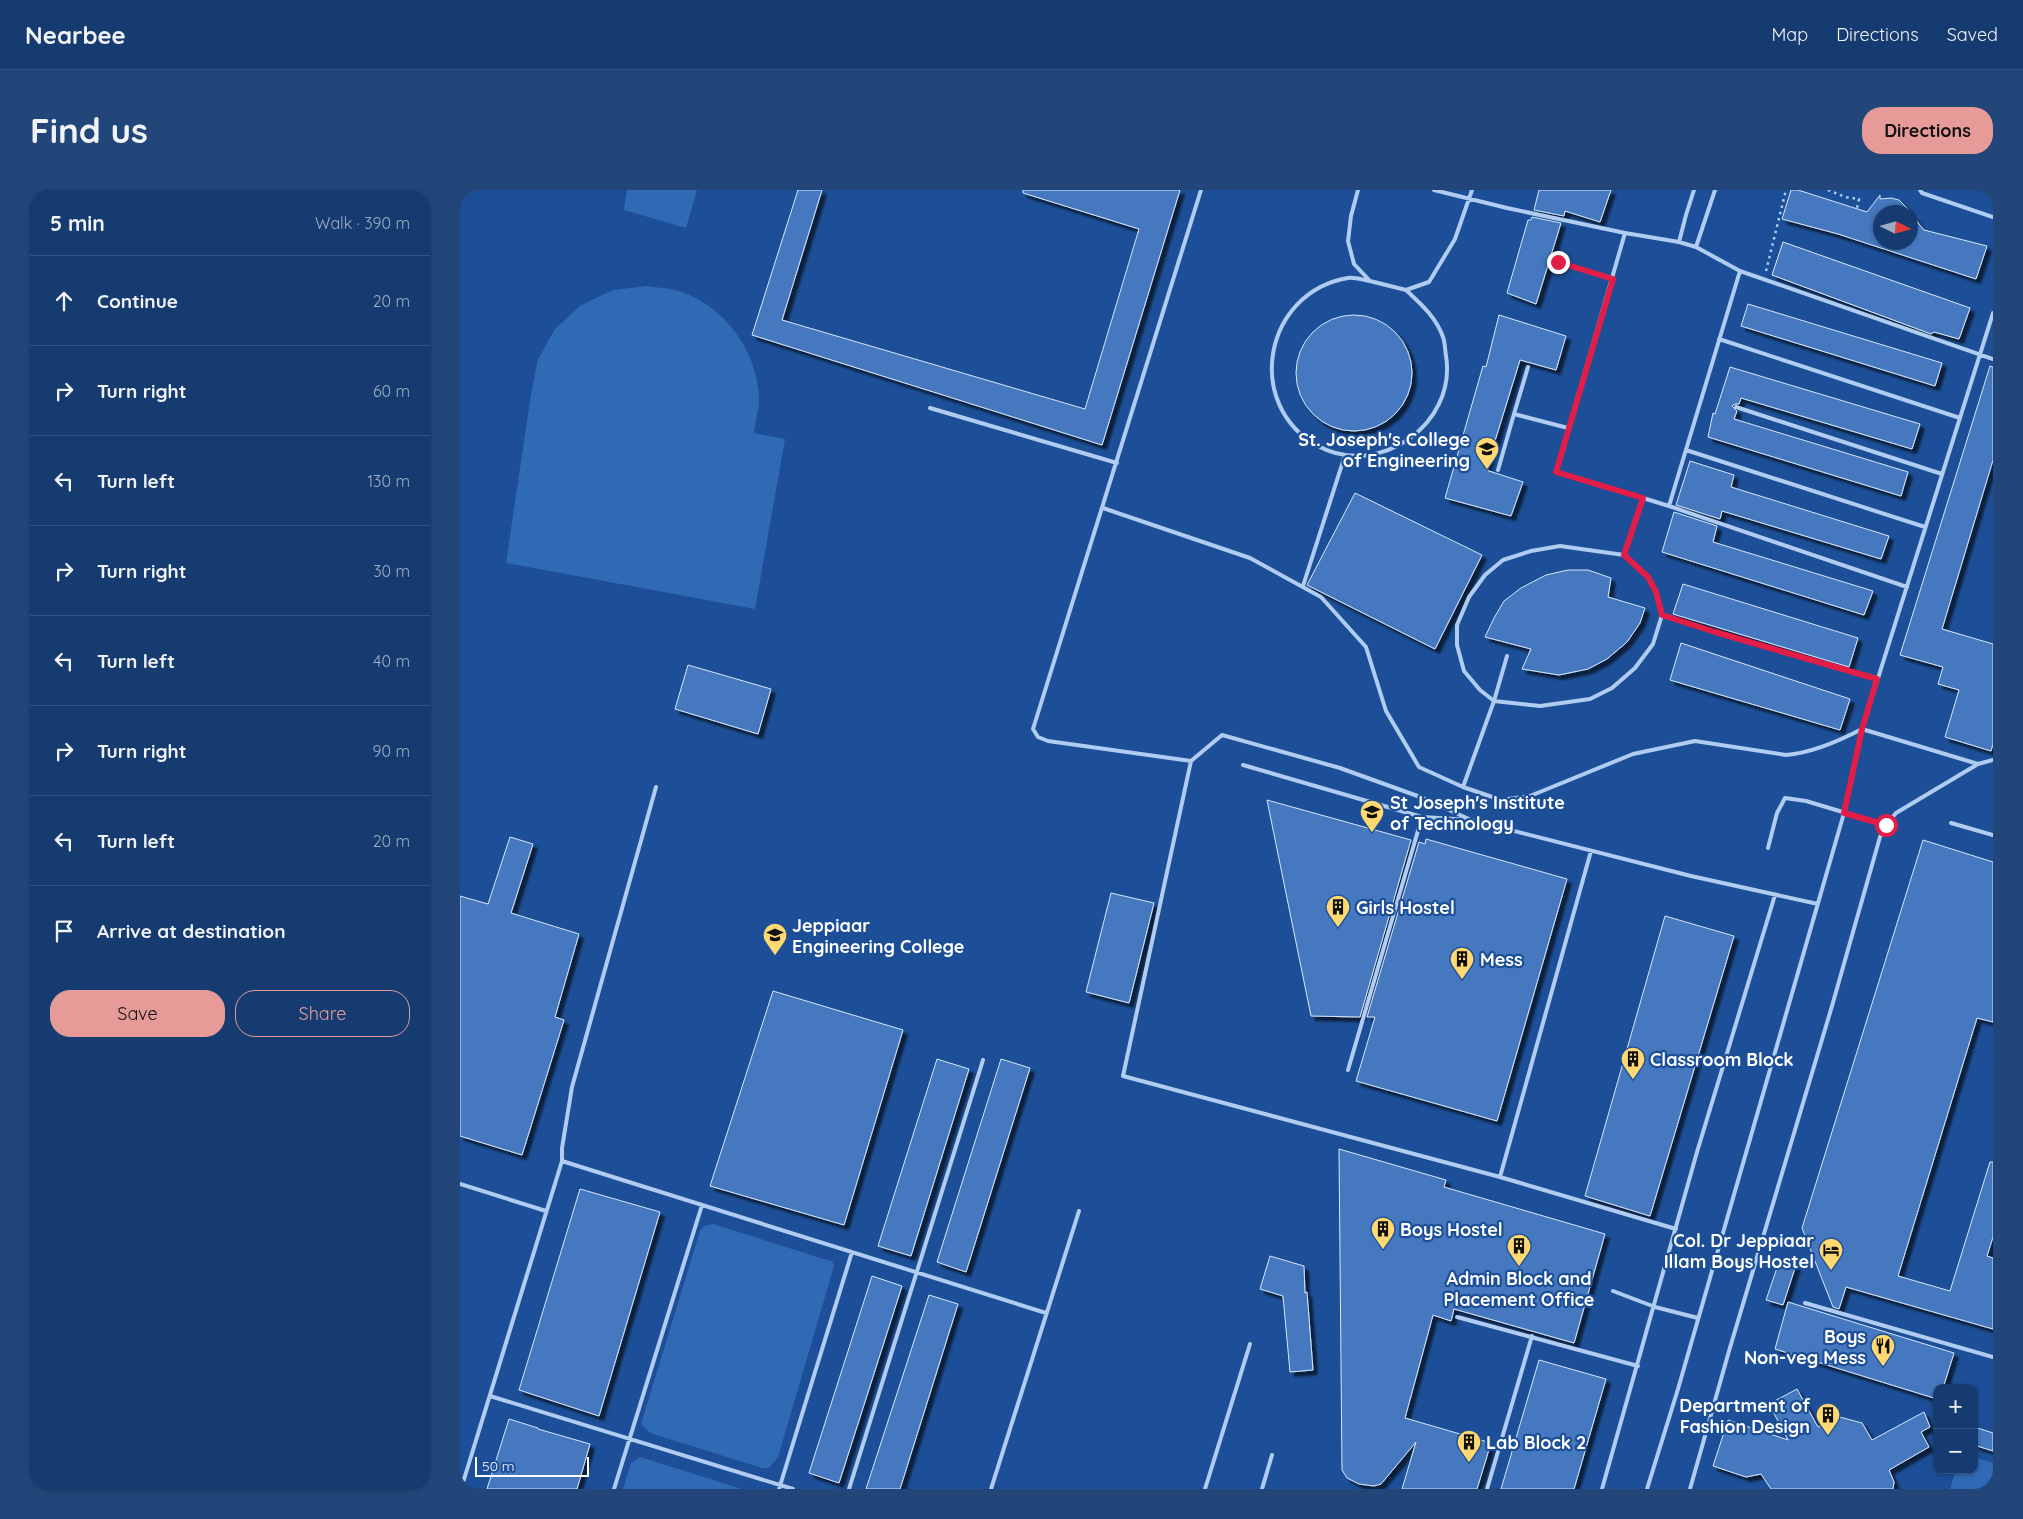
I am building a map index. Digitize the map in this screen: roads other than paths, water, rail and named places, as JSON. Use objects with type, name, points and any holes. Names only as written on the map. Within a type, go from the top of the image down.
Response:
[{"type":"lane","points":[[1191,761],[1048,741],[1038,737],[1033,729],[1201,190]]},
{"type":"lane","points":[[1358,190],[1351,216],[1348,241],[1354,264],[1370,281]]},
{"type":"lane","points":[[1434,190],[1566,222],[1679,242],[1696,248],[1752,276],[1993,359]]},
{"type":"lane","points":[[1406,290],[1429,282],[1455,238],[1472,190]]},
{"type":"lane","points":[[1679,242],[1694,190]]},
{"type":"lane","points":[[1696,248],[1715,190]]},
{"type":"lane","points":[[1920,190],[1922,193],[1993,217]]},
{"type":"lane","points":[[1626,233],[1556,472],[1669,506],[1907,587]]},
{"type":"lane","points":[[1558,262],[1613,279]]},
{"type":"lane","points":[[1669,506],[1740,271]]},
{"type":"lane","points":[[1349,278],[1370,281],[1406,290],[1429,310],[1444,337],[1448,368],[1443,398],[1427,424],[1404,444],[1375,454],[1345,455],[1318,446],[1296,429],[1280,406],[1271,379],[1272,350],[1282,324],[1299,301],[1322,286],[1349,278]]},
{"type":"lane","points":[[1647,1489],[1844,813],[1862,729],[1993,313]]},
{"type":"lane","points":[[1719,339],[1960,418]]},
{"type":"lane","points":[[1498,470],[1528,367]]},
{"type":"lane","points":[[1736,407],[1942,474]]},
{"type":"lane","points":[[930,408],[1117,463]]},
{"type":"lane","points":[[1514,414],[1568,428]]},
{"type":"lane","points":[[1686,450],[1925,528]]},
{"type":"lane","points":[[1302,586],[1345,455]]},
{"type":"lane","points":[[1624,555],[1643,498]]},
{"type":"lane","points":[[1103,508],[1250,558],[1321,597],[1366,647],[1386,711],[1419,767],[1463,787],[1501,800],[1530,796],[1633,754],[1695,741],[1786,755],[1841,740],[1862,729],[1978,764]]},
{"type":"lane","points":[[1560,546],[1624,555],[1648,577],[1656,592],[1662,615],[1653,644],[1635,668],[1612,688],[1590,699],[1563,703],[1540,706],[1494,700],[1480,690],[1464,671],[1457,645],[1457,625],[1469,597],[1486,575],[1504,560],[1531,550],[1560,546]]},
{"type":"lane","points":[[1662,615],[1877,679]]},
{"type":"lane","points":[[1463,787],[1494,700],[1507,656]]},
{"type":"lane","points":[[1676,1229],[1500,1177],[1123,1076],[1191,761],[1222,734],[1340,768],[1423,798],[1471,820],[1691,876],[1818,904]]},
{"type":"lane","points":[[1690,1489],[1870,871],[1886,825],[1896,813],[1978,764],[1993,760]]},
{"type":"lane","points":[[1243,765],[1422,817],[1471,820]]},
{"type":"lane","points":[[461,1489],[562,1161],[562,1148],[572,1087],[656,787]]},
{"type":"lane","points":[[1768,848],[1777,813],[1784,798],[1806,801],[1886,825]]},
{"type":"lane","points":[[1348,1070],[1422,817]]},
{"type":"lane","points":[[1951,823],[1993,835]]},
{"type":"lane","points":[[1500,1177],[1591,851]]},
{"type":"lane","points":[[1602,1489],[1655,1307],[1697,1152],[1775,895]]},
{"type":"lane","points":[[850,1489],[983,1060]]},
{"type":"lane","points":[[562,1161],[1046,1314]]},
{"type":"lane","points":[[460,1184],[546,1211]]},
{"type":"lane","points":[[614,1489],[702,1205]]},
{"type":"lane","points":[[991,1489],[1079,1211]]},
{"type":"lane","points":[[780,1487],[852,1252]]},
{"type":"lane","points":[[1613,1291],[1655,1307],[1698,1318]]},
{"type":"lane","points":[[1805,1303],[1993,1358]]},
{"type":"lane","points":[[1457,1317],[1638,1366]]},
{"type":"lane","points":[[1487,1489],[1532,1336]]},
{"type":"lane","points":[[1205,1489],[1250,1344]]},
{"type":"lane","points":[[490,1396],[780,1487],[793,1489]]},
{"type":"lane","points":[[1262,1489],[1272,1455]]},
{"type":"place","name":"St. Joseph's College of Engineering","points":[[1487,470]]},
{"type":"place","name":"St Joseph's Institute of Technology","points":[[1372,833]]},
{"type":"place","name":"Girls Hostel","points":[[1338,928]]},
{"type":"place","name":"Jeppiaar Engineering College","points":[[775,956]]},
{"type":"place","name":"Mess","points":[[1462,980]]},
{"type":"place","name":"Classroom Block","points":[[1633,1080]]},
{"type":"place","name":"Boys Hostel","points":[[1383,1250]]},
{"type":"place","name":"Admin Block and Placement Office","points":[[1519,1267]]},
{"type":"place","name":"Col. Dr Jeppiaar Illam Boys Hostel","points":[[1831,1271]]},
{"type":"place","name":"Boys Non-veg Mess","points":[[1883,1367]]},
{"type":"place","name":"Department of Fashion Design","points":[[1828,1436]]},
{"type":"place","name":"Lab Block 2","points":[[1469,1463]]}]
